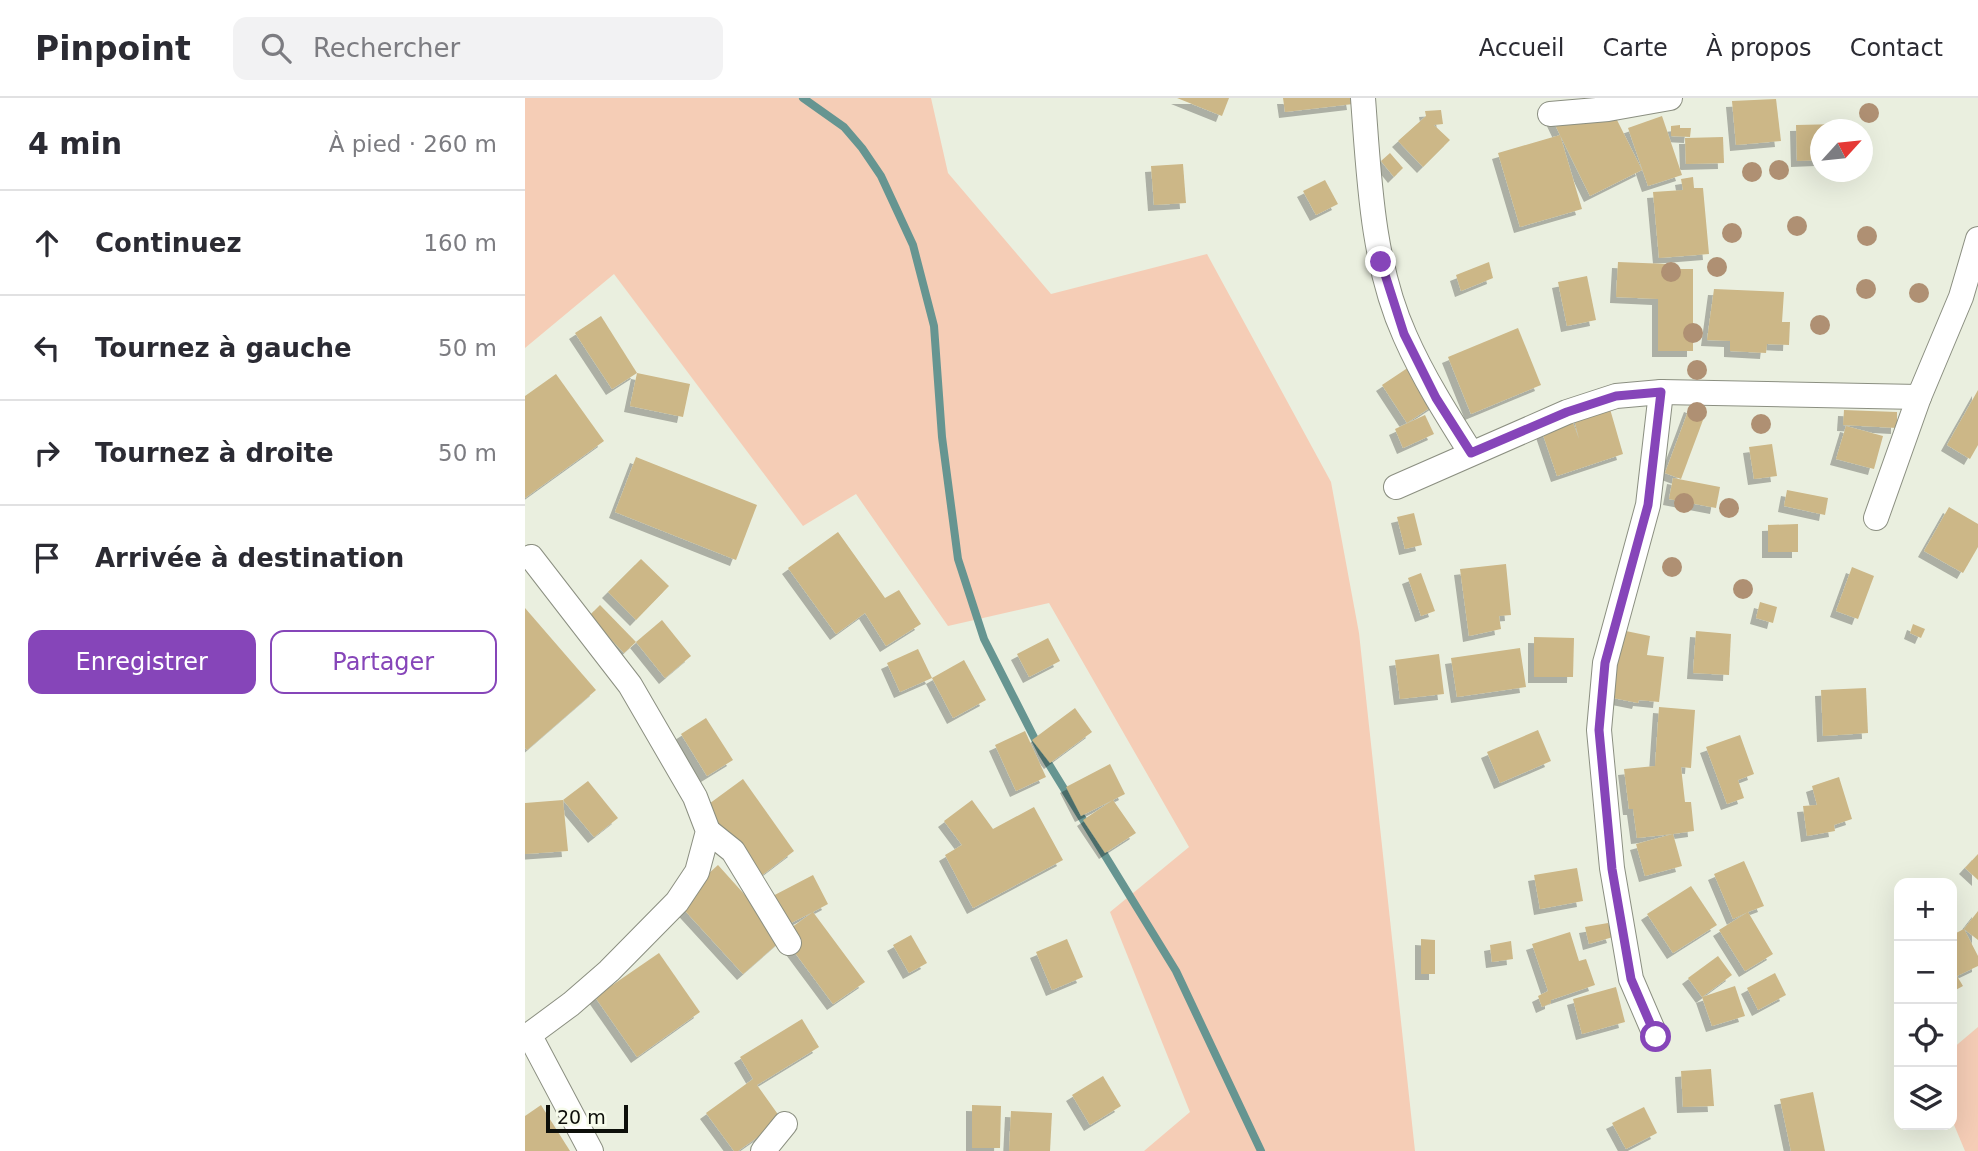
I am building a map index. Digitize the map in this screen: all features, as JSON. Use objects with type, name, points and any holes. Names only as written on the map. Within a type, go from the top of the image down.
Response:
[{"type":"street","points":[[1363,98],[1368,165],[1384,274],[1404,334],[1436,398],[1471,453]]},
{"type":"street","points":[[1551,114],[1608,109],[1669,98]]},
{"type":"street","points":[[1876,518],[1919,397],[1961,297],[1978,239]]},
{"type":"street","points":[[1656,1037],[1631,979],[1612,869],[1599,730],[1605,663],[1648,505],[1661,392]]},
{"type":"street","points":[[1396,486],[1567,412],[1616,396],[1661,392],[1919,397]]},
{"type":"street","points":[[531,557],[630,685],[695,797],[708,831],[733,851],[789,943]]},
{"type":"street","points":[[591,1151],[527,1037],[610,971],[677,902],[697,872],[708,831]]},
{"type":"street","points":[[763,1151],[785,1124]]},
{"type":"shaded area","points":[[525,98],[931,98],[948,173],[1051,294],[1207,254],[1331,482],[1359,633],[1415,1151],[1144,1151],[1190,1112],[1110,912],[1189,847],[1049,603],[948,626],[856,494],[803,526],[614,274],[525,348]]},
{"type":"shaded area","points":[[1978,1027],[1978,1151],[1965,1151],[1956,1130],[1957,1045]]},
{"type":"building","points":[[1177,98],[1229,98],[1222,116]]},
{"type":"building","points":[[1283,98],[1352,98],[1353,104],[1285,112]]},
{"type":"building","points":[[1584,98],[1606,98],[1642,170],[1590,196],[1550,114]]},
{"type":"building","points":[[1776,99],[1781,141],[1736,145],[1732,101]]},
{"type":"building","points":[[1441,110],[1443,124],[1434,125],[1450,140],[1423,167],[1398,141],[1426,116],[1425,111]]},
{"type":"building","points":[[1662,116],[1682,175],[1648,186],[1628,128]]},
{"type":"building","points":[[1680,125],[1680,128],[1691,128],[1690,137],[1671,136],[1671,126]]},
{"type":"building","points":[[1796,125],[1810,125],[1810,160],[1797,161]]},
{"type":"building","points":[[1560,135],[1582,209],[1520,227],[1498,153]]},
{"type":"building","points":[[1723,137],[1724,163],[1686,164],[1685,138]]},
{"type":"building","points":[[1390,153],[1403,168],[1394,177],[1381,161]]},
{"type":"building","points":[[1183,164],[1186,203],[1154,205],[1151,166]]},
{"type":"building","points":[[1693,177],[1694,188],[1703,188],[1709,254],[1659,258],[1653,192],[1683,190],[1681,179]]},
{"type":"building","points":[[1325,180],[1338,204],[1316,215],[1303,191]]},
{"type":"building","points":[[1489,262],[1493,278],[1461,291],[1456,275]]},
{"type":"building","points":[[1618,262],[1667,264],[1667,269],[1693,269],[1693,351],[1658,351],[1658,299],[1616,297]]},
{"type":"building","points":[[1587,276],[1596,320],[1567,326],[1558,282]]},
{"type":"building","points":[[1714,289],[1784,292],[1782,322],[1790,322],[1789,345],[1767,344],[1766,353],[1730,351],[1730,341],[1707,340]]},
{"type":"building","points":[[601,316],[637,373],[612,389],[575,333]]},
{"type":"building","points":[[1518,328],[1541,385],[1471,414],[1448,357]]},
{"type":"building","points":[[1418,361],[1443,399],[1407,423],[1382,385]]},
{"type":"building","points":[[637,373],[690,384],[683,417],[630,406]]},
{"type":"building","points":[[556,374],[604,441],[525,498],[525,396]]},
{"type":"building","points":[[1978,390],[1978,445],[1970,459],[1947,445]]},
{"type":"building","points":[[1690,406],[1706,412],[1681,479],[1665,473]]},
{"type":"building","points":[[1610,409],[1623,454],[1557,476],[1539,423],[1569,412],[1579,439],[1574,419]]},
{"type":"building","points":[[1844,410],[1897,412],[1897,428],[1843,425]]},
{"type":"building","points":[[1425,415],[1434,434],[1403,448],[1395,429]]},
{"type":"building","points":[[1846,426],[1883,436],[1874,469],[1836,459]]},
{"type":"building","points":[[1772,444],[1777,476],[1754,479],[1749,447]]},
{"type":"building","points":[[636,457],[757,505],[736,560],[615,512]]},
{"type":"building","points":[[1673,478],[1720,487],[1716,508],[1669,499]]},
{"type":"building","points":[[1787,490],[1828,498],[1825,515],[1784,506]]},
{"type":"building","points":[[1949,507],[1978,524],[1978,547],[1963,573],[1924,551]]},
{"type":"building","points":[[1414,513],[1422,545],[1405,549],[1397,517]]},
{"type":"building","points":[[1798,524],[1798,552],[1768,552],[1768,525]]},
{"type":"building","points":[[838,532],[885,598],[899,590],[921,624],[886,646],[865,613],[836,634],[788,568]]},
{"type":"building","points":[[641,559],[669,586],[636,620],[608,592]]},
{"type":"building","points":[[1506,564],[1511,615],[1499,616],[1501,629],[1469,636],[1460,569]]},
{"type":"building","points":[[1852,567],[1874,576],[1858,619],[1836,611]]},
{"type":"building","points":[[1421,573],[1435,611],[1421,616],[1408,578]]},
{"type":"building","points":[[1760,602],[1777,607],[1773,623],[1756,618]]},
{"type":"building","points":[[600,605],[636,642],[624,653],[589,616]]},
{"type":"building","points":[[525,608],[596,690],[527,750],[525,748]]},
{"type":"building","points":[[662,620],[691,656],[665,678],[636,642]]},
{"type":"building","points":[[1913,624],[1925,629],[1921,638],[1910,633]]},
{"type":"building","points":[[1621,630],[1650,636],[1647,655],[1664,657],[1659,702],[1639,700],[1638,703],[1608,697]]},
{"type":"building","points":[[1696,631],[1731,634],[1729,675],[1693,673]]},
{"type":"building","points":[[1534,637],[1574,638],[1573,677],[1534,677]]},
{"type":"building","points":[[1048,638],[1060,661],[1029,677],[1017,654]]},
{"type":"building","points":[[1520,648],[1526,687],[1457,697],[1451,658]]},
{"type":"building","points":[[918,649],[932,678],[900,692],[887,663]]},
{"type":"building","points":[[1439,654],[1444,694],[1400,699],[1395,660]]},
{"type":"building","points":[[964,660],[986,700],[953,718],[932,678]]},
{"type":"building","points":[[1866,688],[1868,733],[1823,736],[1821,690]]},
{"type":"building","points":[[1659,707],[1695,710],[1691,768],[1681,767],[1685,802],[1691,802],[1694,831],[1637,838],[1633,809],[1629,809],[1624,769],[1655,766]]},
{"type":"building","points":[[1075,708],[1092,732],[1050,763],[1032,740]]},
{"type":"building","points":[[706,718],[733,760],[707,776],[681,734]]},
{"type":"building","points":[[1538,730],[1551,761],[1500,783],[1487,752]]},
{"type":"building","points":[[1025,731],[1046,777],[1016,791],[995,745]]},
{"type":"building","points":[[1740,735],[1754,774],[1738,780],[1744,798],[1727,804],[1706,747]]},
{"type":"building","points":[[1110,764],[1125,794],[1081,816],[1066,787]]},
{"type":"building","points":[[1839,777],[1852,819],[1834,825],[1835,831],[1807,836],[1803,806],[1817,805],[1812,786]]},
{"type":"building","points":[[743,779],[794,851],[753,882],[702,809]]},
{"type":"building","points":[[588,781],[618,818],[594,837],[563,800]]},
{"type":"building","points":[[563,800],[568,851],[525,854],[525,803]]},
{"type":"building","points":[[972,800],[993,829],[1034,807],[1063,860],[973,908],[945,855],[962,845],[944,821]]},
{"type":"building","points":[[1113,800],[1136,833],[1105,853],[1083,820]]},
{"type":"building","points":[[1673,834],[1682,866],[1645,876],[1636,844]]},
{"type":"building","points":[[1978,854],[1978,880],[1965,868]]},
{"type":"building","points":[[1744,861],[1764,906],[1733,919],[1714,874]]},
{"type":"building","points":[[718,865],[781,935],[813,912],[865,982],[833,1004],[784,938],[743,974],[677,902]]},
{"type":"building","points":[[1577,868],[1583,901],[1540,909],[1534,875]]},
{"type":"building","points":[[813,875],[828,904],[781,928],[767,899]]},
{"type":"building","points":[[1691,886],[1717,925],[1673,953],[1647,914]]},
{"type":"building","points":[[1978,911],[1978,940],[1964,929]]},
{"type":"building","points":[[1748,912],[1773,954],[1745,971],[1719,930]]},
{"type":"building","points":[[1608,923],[1613,937],[1589,944],[1585,927]]},
{"type":"building","points":[[1964,929],[1978,956],[1978,966],[1957,976],[1957,941],[1957,932]]},
{"type":"building","points":[[1570,932],[1579,961],[1586,959],[1595,985],[1551,1000],[1551,1003],[1542,1007],[1538,996],[1548,991],[1532,944]]},
{"type":"building","points":[[911,935],[927,963],[909,973],[893,945]]},
{"type":"building","points":[[1067,939],[1083,977],[1052,990],[1036,952]]},
{"type":"building","points":[[1421,939],[1435,940],[1435,974],[1421,974]]},
{"type":"building","points":[[1511,941],[1513,959],[1492,962],[1490,945]]},
{"type":"building","points":[[659,953],[700,1012],[637,1057],[595,997]]},
{"type":"building","points":[[1718,956],[1732,975],[1702,997],[1688,978]]},
{"type":"building","points":[[1775,973],[1786,995],[1758,1010],[1747,988]]},
{"type":"building","points":[[1957,976],[1963,986],[1957,989]]},
{"type":"building","points":[[1735,986],[1745,1016],[1712,1026],[1702,997]]},
{"type":"building","points":[[1616,987],[1625,1022],[1582,1034],[1573,999]]},
{"type":"building","points":[[802,1019],[819,1047],[757,1085],[782,1120],[738,1151],[734,1151],[706,1113],[753,1079],[740,1057]]},
{"type":"building","points":[[1711,1069],[1714,1106],[1683,1107],[1681,1071]]},
{"type":"building","points":[[1103,1076],[1121,1106],[1090,1125],[1072,1095]]},
{"type":"building","points":[[1813,1092],[1825,1151],[1791,1151],[1780,1099]]},
{"type":"building","points":[[541,1105],[570,1151],[525,1151],[525,1116]]},
{"type":"building","points":[[972,1105],[1001,1106],[1000,1148],[972,1148]]},
{"type":"building","points":[[1644,1107],[1657,1133],[1626,1149],[1612,1123]]},
{"type":"building","points":[[1011,1111],[1052,1113],[1050,1151],[1009,1151]]},
{"type":"waterway","points":[[803,98],[844,127],[862,148],[881,176],[913,245],[934,326],[942,437],[958,559],[984,639],[1042,753],[1176,971],[1261,1151]]},
{"type":"route","points":[[1381,262],[1404,334],[1436,398],[1471,453],[1567,412],[1616,396],[1661,392],[1648,505],[1605,663],[1599,730],[1612,869],[1631,979],[1656,1037]]}]
